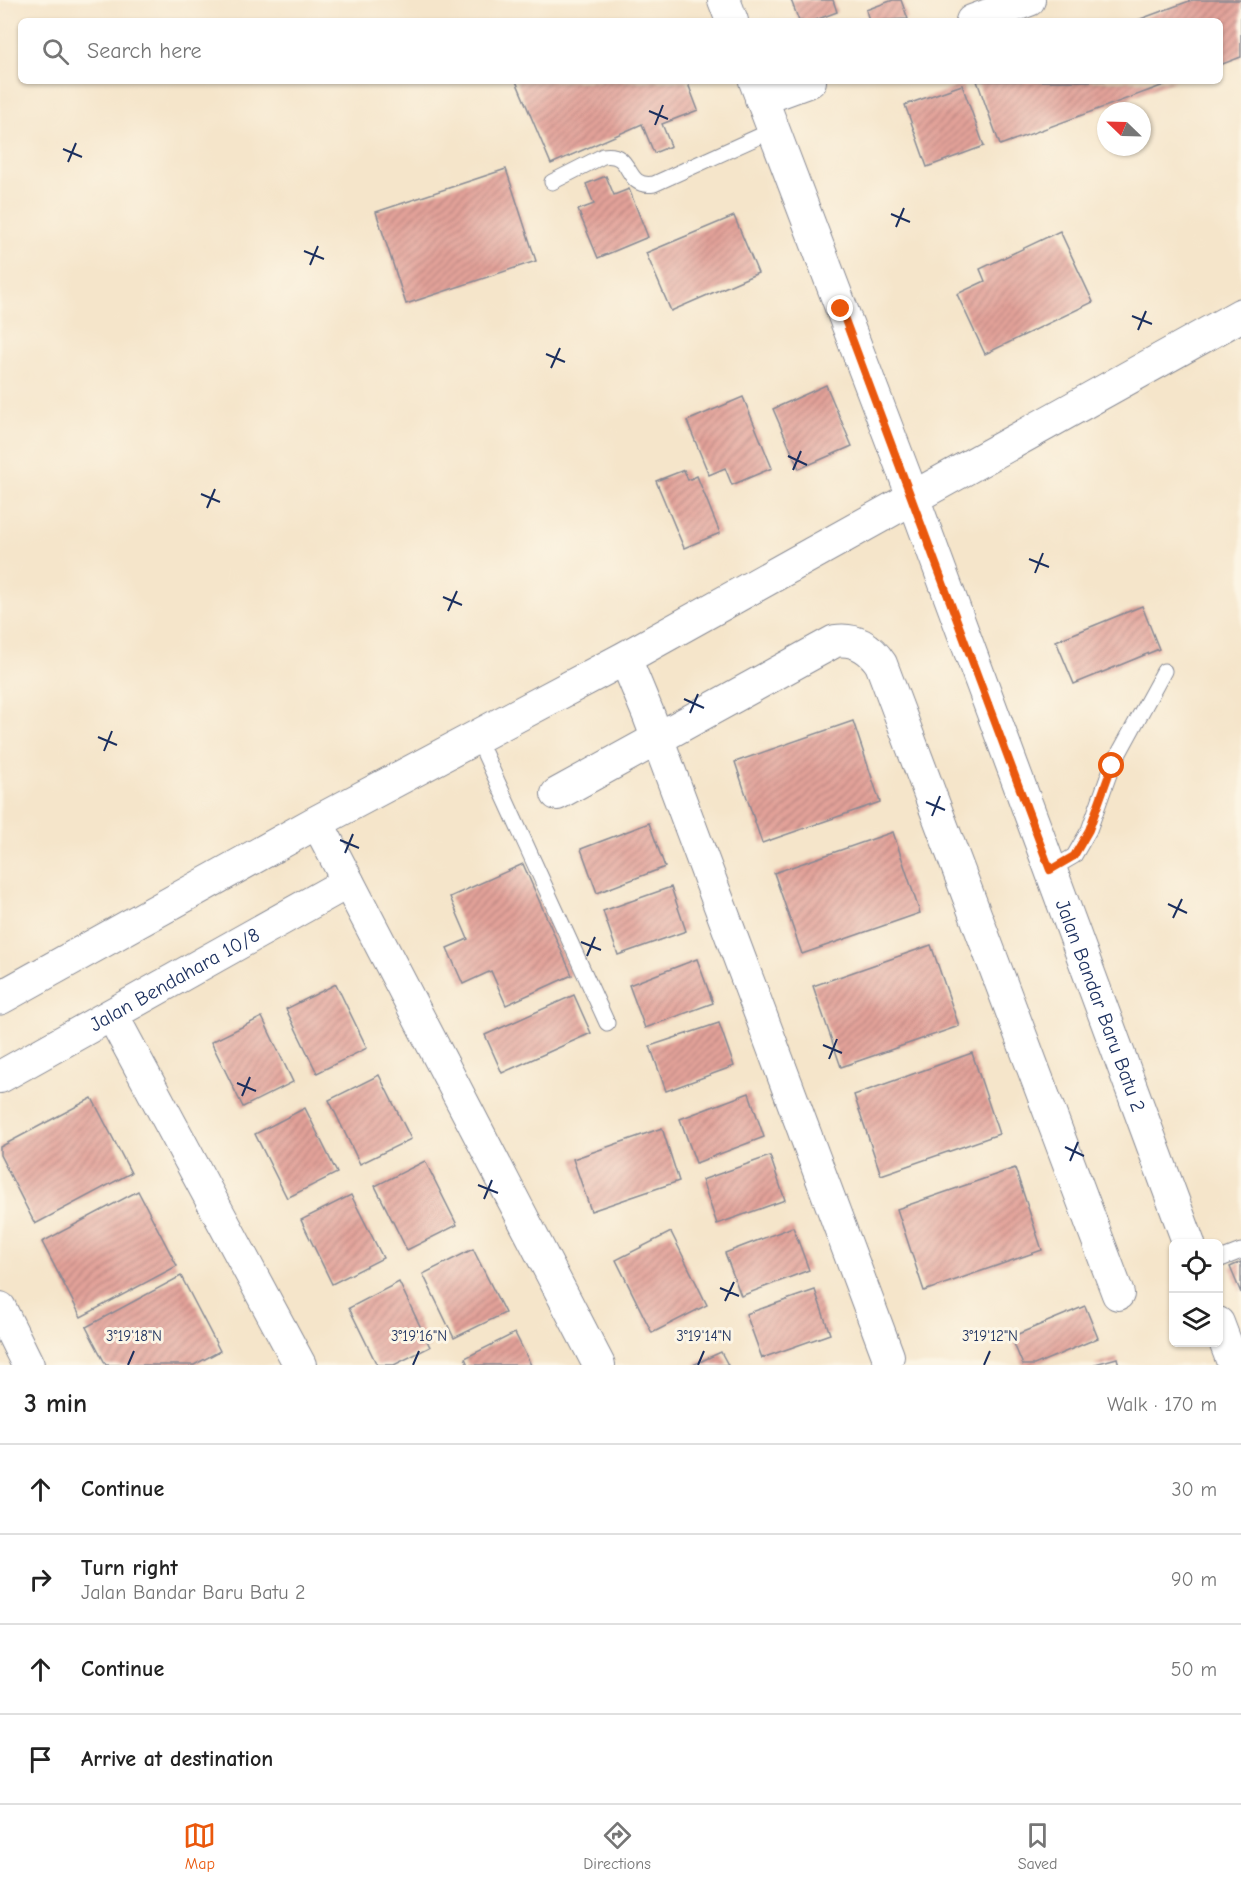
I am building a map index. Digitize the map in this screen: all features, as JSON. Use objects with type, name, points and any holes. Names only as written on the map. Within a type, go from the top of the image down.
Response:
[{"type":"street","points":[[724,0],[731,18]]},
{"type":"street","points":[[980,18],[1029,0]]},
{"type":"street","points":[[758,90],[793,84]]},
{"type":"street","name":"Jalan Bandar Baru Batu 2","points":[[758,90],[912,497],[1187,1239]]},
{"type":"street","points":[[0,998],[317,822],[625,658],[1241,315]]},
{"type":"street","points":[[557,794],[835,641],[848,639],[873,652],[881,664],[1118,1294]]},
{"type":"street","points":[[625,658],[888,1356]]},
{"type":"street","points":[[317,822],[598,1365]]},
{"type":"street","name":"Jalan Bendahara 10/8","points":[[0,1077],[348,882]]},
{"type":"street","points":[[112,1015],[300,1365]]},
{"type":"street","points":[[0,1308],[28,1365]]},
{"type":"street","points":[[1223,1336],[1234,1365]]},
{"type":"lane","points":[[552,182],[603,156],[612,155],[620,158],[637,183],[645,186],[654,184],[773,130]]},
{"type":"lane","points":[[1050,870],[1074,856],[1089,830],[1112,766],[1164,671]]},
{"type":"lane","points":[[477,736],[607,1023]]},
{"type":"lane","points":[[1223,1258],[1241,1251]]},
{"type":"building","points":[[791,0],[833,0],[837,12],[821,18],[798,18]]},
{"type":"building","points":[[893,0],[901,0],[908,18],[868,18],[866,10]]},
{"type":"building","points":[[1192,0],[1241,0],[1241,57],[1223,64],[1223,18],[1143,18]]},
{"type":"building","points":[[517,84],[688,84],[698,110],[662,124],[671,146],[654,153],[642,124],[551,164]]},
{"type":"building","points":[[978,84],[1167,84],[1118,102],[1097,102],[1097,110],[1000,145]]},
{"type":"building","points":[[962,85],[984,146],[927,167],[905,105]]},
{"type":"building","points":[[506,169],[536,261],[406,304],[376,212]]},
{"type":"building","points":[[606,176],[614,195],[629,189],[648,237],[598,258],[578,210],[594,204],[586,184]]},
{"type":"building","points":[[734,216],[758,273],[671,311],[646,253]]},
{"type":"building","points":[[1060,231],[1093,302],[985,354],[957,294],[985,281],[980,269]]},
{"type":"building","points":[[826,385],[852,446],[799,469],[773,409]]},
{"type":"building","points":[[743,397],[772,468],[732,485],[725,468],[709,475],[687,421]]},
{"type":"building","points":[[684,470],[688,480],[697,476],[720,533],[684,548],[656,481]]},
{"type":"building","points":[[1142,606],[1159,649],[1074,684],[1056,641]]},
{"type":"building","points":[[853,721],[880,802],[762,843],[735,762]]},
{"type":"building","points":[[649,823],[665,867],[597,893],[581,849]]},
{"type":"building","points":[[893,832],[920,913],[802,954],[774,873]]},
{"type":"building","points":[[523,864],[572,975],[506,1005],[491,971],[463,984],[447,948],[468,939],[450,897]]},
{"type":"building","points":[[671,887],[686,931],[618,955],[603,911]]},
{"type":"building","points":[[931,945],[959,1026],[841,1067],[813,986]]},
{"type":"building","points":[[697,959],[713,1003],[645,1028],[629,985]]},
{"type":"building","points":[[336,984],[367,1048],[317,1073],[286,1009]]},
{"type":"building","points":[[574,995],[591,1033],[502,1073],[485,1035]]},
{"type":"building","points":[[262,1017],[293,1082],[243,1107],[211,1042]]},
{"type":"building","points":[[719,1023],[734,1066],[666,1091],[650,1046]]},
{"type":"building","points":[[972,1053],[999,1134],[881,1175],[854,1095]]},
{"type":"building","points":[[379,1075],[411,1139],[360,1164],[329,1100]]},
{"type":"building","points":[[749,1093],[764,1137],[696,1163],[680,1119]]},
{"type":"building","points":[[92,1098],[131,1173],[35,1224],[0,1155],[0,1147]]},
{"type":"building","points":[[305,1108],[337,1173],[287,1198],[255,1134]]},
{"type":"building","points":[[662,1128],[679,1181],[591,1211],[573,1159]]},
{"type":"building","points":[[770,1156],[785,1200],[717,1224],[702,1180]]},
{"type":"building","points":[[425,1161],[457,1225],[407,1250],[375,1186]]},
{"type":"building","points":[[1015,1168],[1042,1250],[924,1291],[897,1209]]},
{"type":"building","points":[[138,1191],[177,1266],[81,1317],[42,1242]]},
{"type":"building","points":[[351,1195],[383,1258],[332,1284],[301,1220]]},
{"type":"building","points":[[793,1227],[809,1270],[741,1296],[725,1253]]},
{"type":"building","points":[[671,1232],[707,1305],[652,1333],[616,1260]]},
{"type":"building","points":[[473,1249],[505,1313],[454,1338],[423,1274]]},
{"type":"building","points":[[1241,1262],[1241,1293],[1230,1267]]},
{"type":"building","points":[[181,1276],[220,1351],[194,1365],[106,1365],[86,1327]]},
{"type":"building","points":[[399,1282],[430,1347],[394,1365],[377,1365],[349,1308]]},
{"type":"building","points":[[815,1290],[830,1334],[762,1358],[746,1314]]},
{"type":"building","points":[[1085,1306],[1098,1338],[1034,1365],[1023,1365],[1011,1337]]},
{"type":"building","points":[[515,1333],[531,1365],[468,1365],[465,1358]]},
{"type":"building","points":[[721,1352],[728,1365],[693,1365]]},
{"type":"building","points":[[1117,1358],[1119,1365],[1095,1365],[1095,1364]]},
{"type":"route","points":[[841,309],[1050,870],[1074,856],[1089,830],[1112,766]]}]
